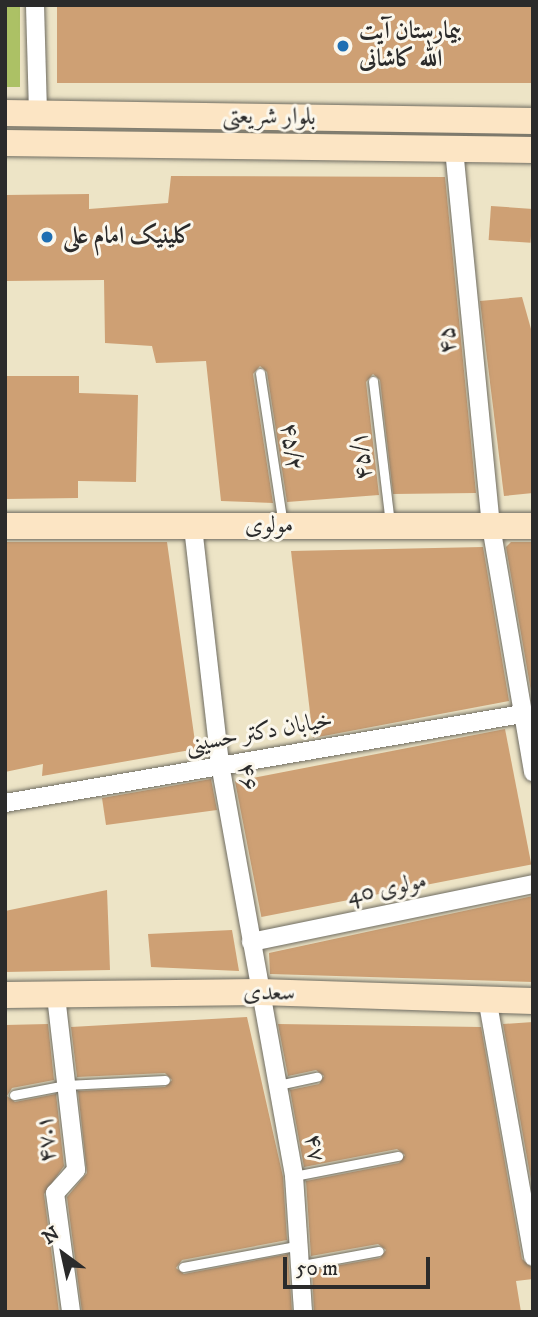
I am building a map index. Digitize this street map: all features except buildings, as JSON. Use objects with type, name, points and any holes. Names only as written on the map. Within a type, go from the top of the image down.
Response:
[{"type":"main road","name":"بلوار شریعتی","points":[[5,113],[533,121]]},
{"type":"main road","name":"بلوار شریعتی","points":[[5,142],[533,150]]},
{"type":"main road","name":"مولوی","points":[[5,526],[533,526]]},
{"type":"main road","name":"سعدی","points":[[5,995],[260,992],[533,1001]]},
{"type":"street","points":[[35,5],[38,113]]},
{"type":"street","name":"۴۵","points":[[454,149],[491,526],[533,772]]},
{"type":"street","name":"۴۶","points":[[193,527],[220,764],[260,992]]},
{"type":"street","name":"خیابان دکتر حسینی","points":[[5,803],[522,713]]},
{"type":"street","name":"مولوی 40","points":[[251,942],[533,884]]},
{"type":"street","name":"۴۷","points":[[260,992],[294,1176],[302,1245],[295,1266],[303,1312]]},
{"type":"street","name":"۴۷.۱","points":[[57,996],[76,1170],[55,1193],[71,1312]]},
{"type":"street","points":[[487,998],[533,1257]]},
{"type":"lane","name":"۴۵/۲","points":[[260,373],[283,526]]},
{"type":"lane","name":"۴۵/۱","points":[[373,381],[390,526]]},
{"type":"lane","points":[[278,1085],[317,1077]]},
{"type":"lane","points":[[14,1095],[66,1085],[165,1080]]},
{"type":"lane","points":[[294,1176],[398,1156]]},
{"type":"lane","points":[[183,1266],[302,1245]]},
{"type":"lane","points":[[295,1266],[379,1251]]},
{"type":"green space","points":[[5,5],[20,5],[20,87],[5,87]]},
{"type":"place","name":"بیمارستان آیت الله کاشانی","points":[[343,46]]},
{"type":"place","name":"کلینیک امام علی","points":[[47,237]]}]
